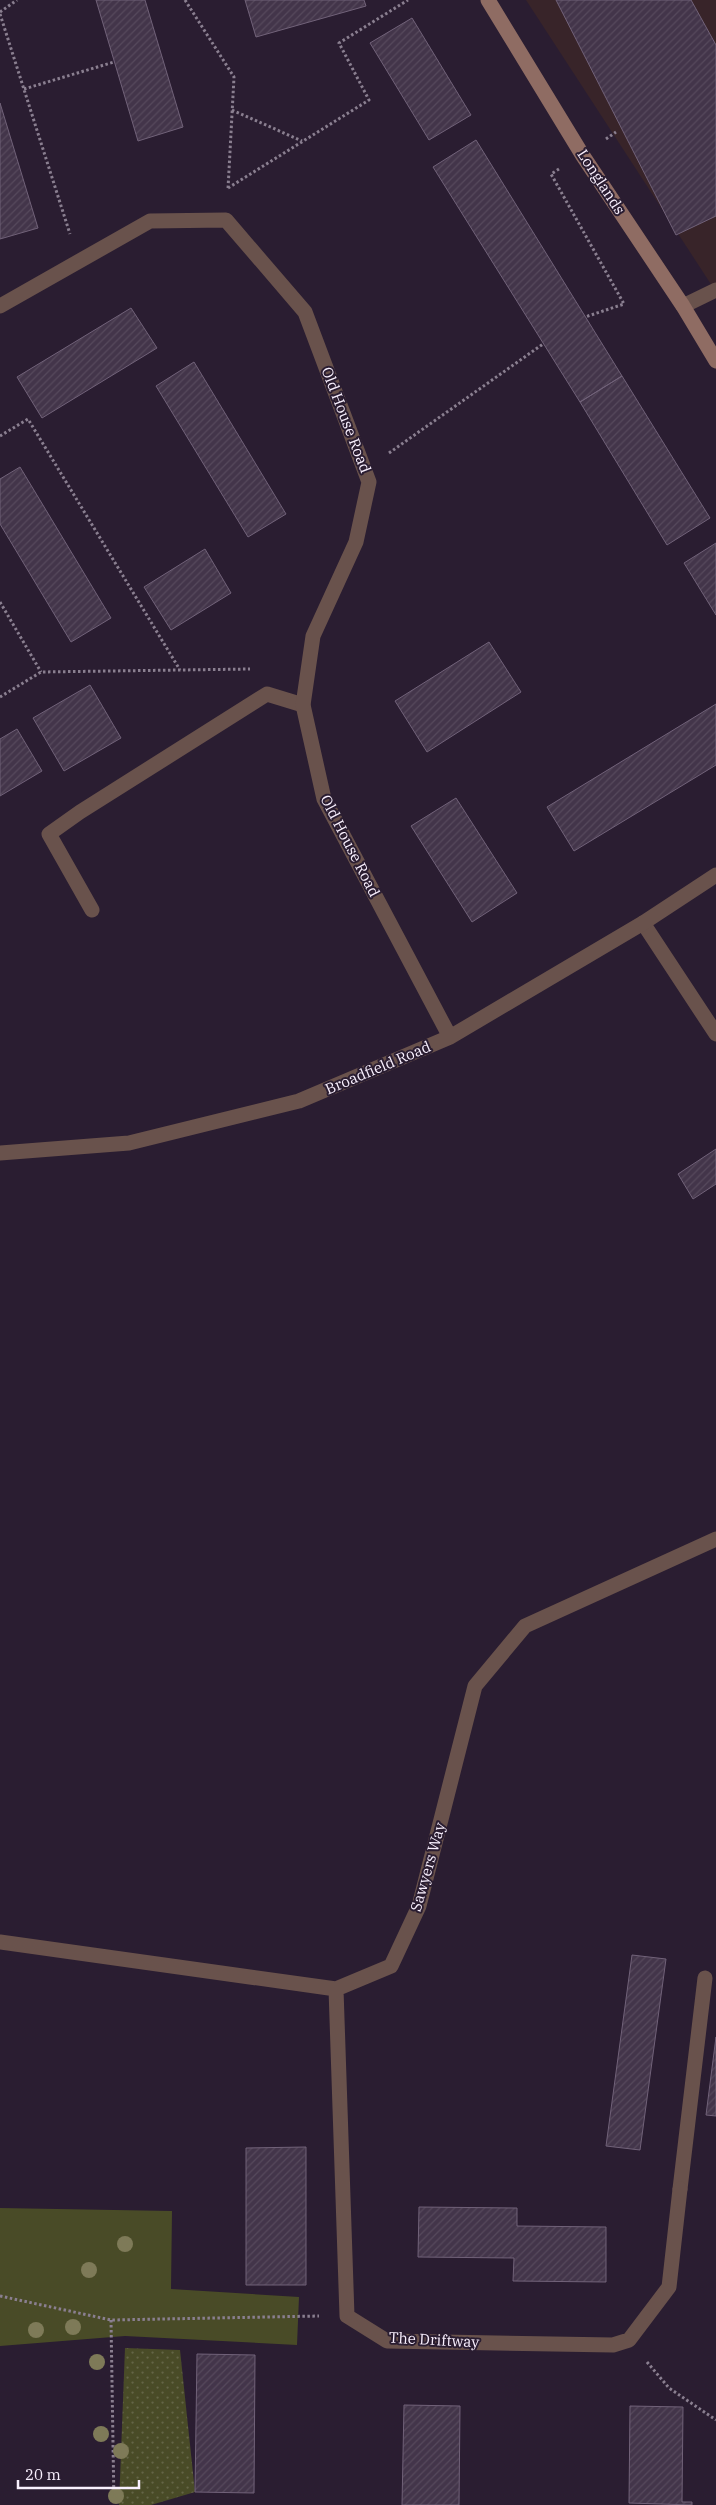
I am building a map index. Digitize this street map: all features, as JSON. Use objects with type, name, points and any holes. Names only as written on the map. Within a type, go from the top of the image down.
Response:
[{"type":"street","name":"Longlands","points":[[488,0],[583,156],[683,306],[716,361]]},
{"type":"street","points":[[0,306],[150,221],[226,220]]},
{"type":"street","name":"Old House Road","points":[[226,220],[305,312],[369,482],[356,542],[314,636],[303,705],[324,799],[450,1037]]},
{"type":"street","points":[[683,306],[716,290]]},
{"type":"street","points":[[92,910],[49,834],[80,812],[267,694],[303,705]]},
{"type":"street","name":"Broadfield Road","points":[[0,1153],[129,1143],[299,1101],[450,1037],[643,923],[716,875]]},
{"type":"street","points":[[643,923],[716,1034]]},
{"type":"street","name":"Sawyers Way","points":[[336,1989],[391,1966],[419,1906],[475,1686],[525,1626],[716,1538]]},
{"type":"street","points":[[0,1942],[336,1989],[347,2316]]},
{"type":"street","points":[[629,2340],[669,2287],[705,1978]]},
{"type":"street","name":"The Driftway","points":[[347,2316],[387,2341],[613,2345],[629,2340]]},
{"type":"path","points":[[17,0],[0,13],[79,261]]},
{"type":"path","points":[[185,0],[234,77],[226,220]]},
{"type":"path","points":[[228,188],[369,100],[339,43],[408,0]]},
{"type":"path","points":[[24,89],[114,62]]},
{"type":"path","points":[[232,110],[302,142]]},
{"type":"path","points":[[585,317],[624,304],[551,174],[583,156],[616,132]]},
{"type":"path","points":[[361,460],[382,458],[543,344]]},
{"type":"path","points":[[0,436],[28,419],[180,670]]},
{"type":"path","points":[[0,602],[41,672]]},
{"type":"path","points":[[0,697],[41,672],[259,669]]},
{"type":"path","points":[[0,2296],[111,2320],[347,2316]]},
{"type":"path","points":[[111,2320],[114,2505]]},
{"type":"path","points":[[629,2340],[669,2388],[716,2420]]},
{"type":"shaded area","points":[[526,0],[716,0],[716,292]]},
{"type":"green space","points":[[0,2208],[172,2211],[171,2289],[299,2297],[297,2345],[125,2336],[0,2346]]},
{"type":"green space","points":[[125,2348],[180,2350],[195,2492],[151,2505],[119,2505]]},
{"type":"building","points":[[96,0],[145,0],[183,127],[138,141]]},
{"type":"building","points":[[245,0],[364,0],[366,6],[256,37]]},
{"type":"building","points":[[556,0],[691,0],[716,45],[716,216],[676,235]]},
{"type":"building","points":[[412,18],[471,115],[429,140],[370,43]]},
{"type":"building","points":[[0,103],[38,228],[0,239]]},
{"type":"building","points":[[476,140],[622,376],[580,402],[433,167]]},
{"type":"building","points":[[131,308],[157,348],[42,418],[17,377]]},
{"type":"building","points":[[194,362],[286,514],[248,537],[156,386]]},
{"type":"building","points":[[622,376],[710,518],[667,545],[580,402]]},
{"type":"building","points":[[20,467],[111,618],[71,642],[0,524],[0,479]]},
{"type":"building","points":[[716,543],[716,615],[684,563]]},
{"type":"building","points":[[205,549],[231,593],[171,630],[144,587]]},
{"type":"building","points":[[489,642],[521,692],[427,752],[395,701]]},
{"type":"building","points":[[90,685],[121,738],[64,771],[33,718]]},
{"type":"building","points":[[716,704],[716,765],[574,851],[547,807]]},
{"type":"building","points":[[17,729],[42,771],[0,796],[0,739]]},
{"type":"building","points":[[456,798],[517,893],[472,922],[411,826]]},
{"type":"building","points":[[716,1149],[716,1184],[693,1199],[678,1174]]},
{"type":"building","points":[[632,1955],[666,1959],[640,2150],[606,2146]]},
{"type":"building","points":[[716,2037],[716,2116],[706,2115]]},
{"type":"building","points":[[306,2147],[306,2285],[246,2285],[246,2148]]},
{"type":"building","points":[[419,2207],[517,2208],[517,2226],[606,2227],[606,2282],[513,2281],[514,2258],[418,2257]]},
{"type":"building","points":[[197,2354],[255,2355],[254,2493],[195,2492]]},
{"type":"building","points":[[404,2405],[460,2406],[459,2505],[402,2505]]},
{"type":"building","points":[[630,2406],[683,2407],[682,2502],[692,2502],[692,2505],[629,2503]]}]
